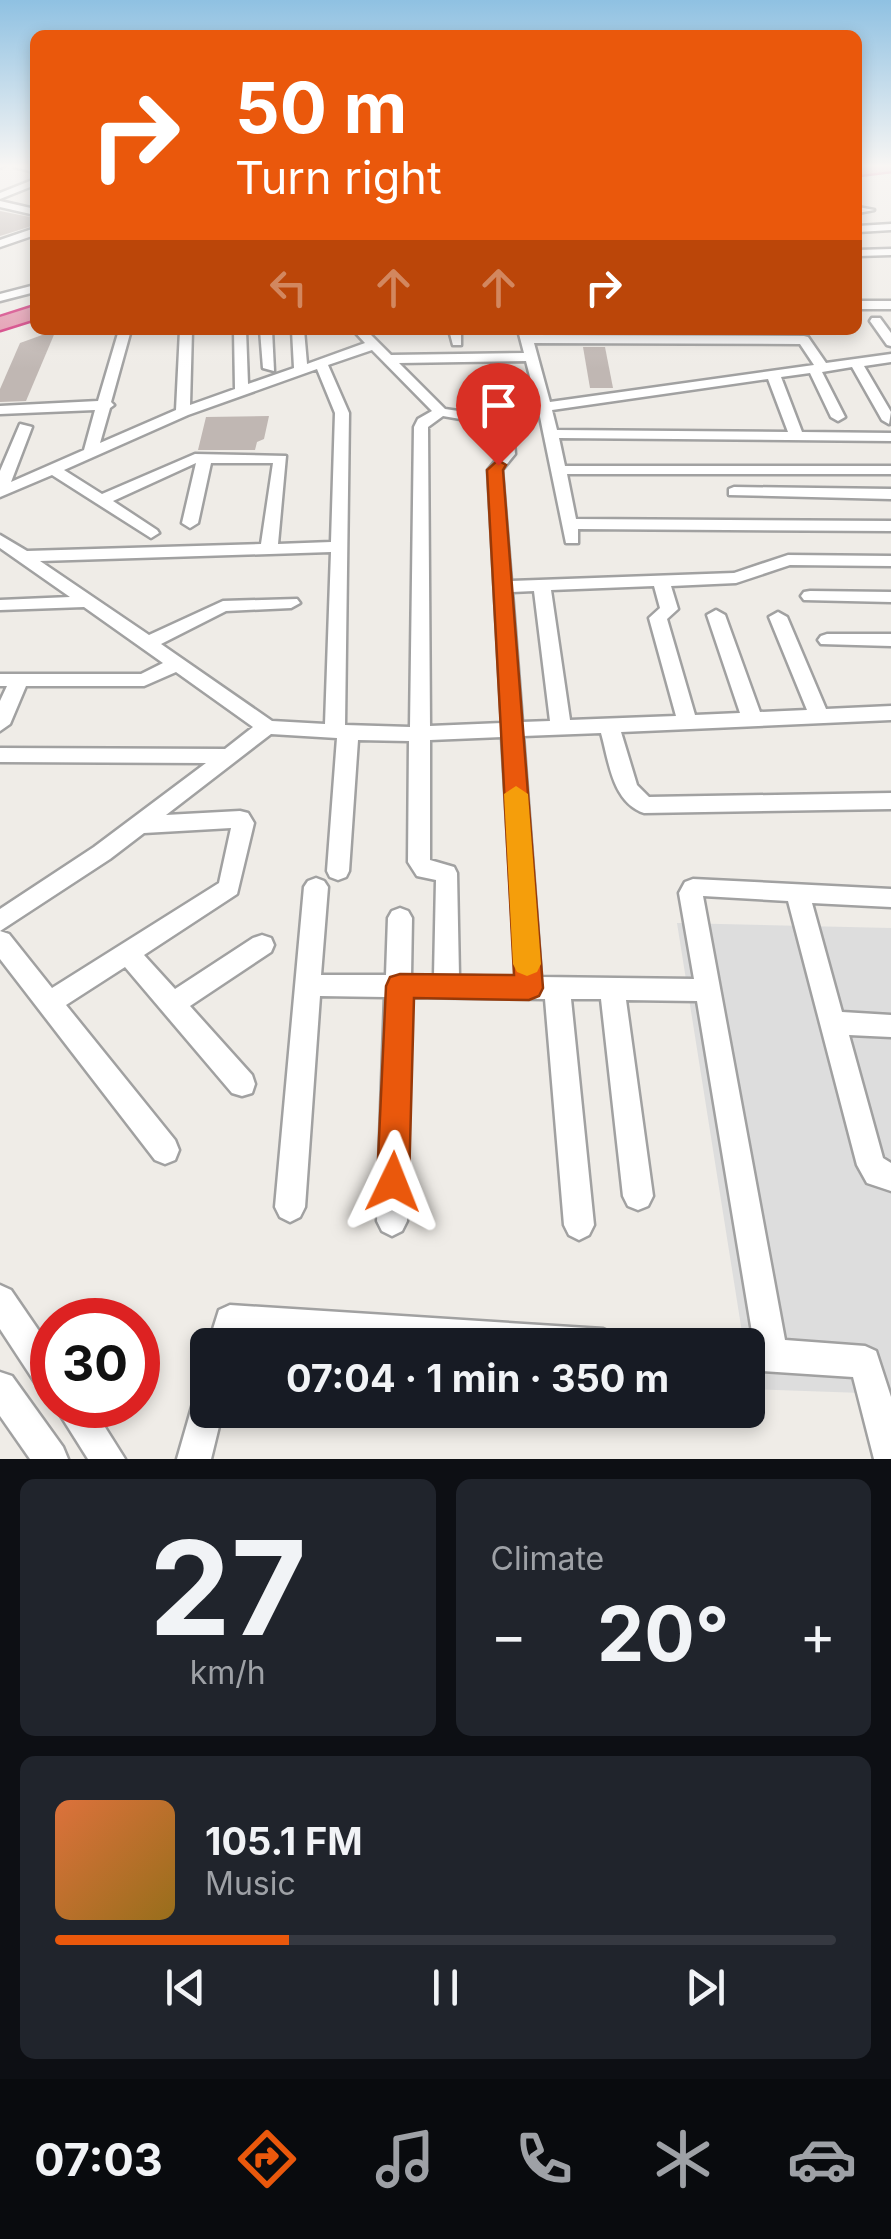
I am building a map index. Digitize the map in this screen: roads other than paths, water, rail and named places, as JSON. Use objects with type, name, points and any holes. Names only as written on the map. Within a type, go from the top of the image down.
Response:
[{"type":"highway","points":[[0,316],[30,306]]},
{"type":"highway","points":[[0,324],[30,314]]},
{"type":"street","points":[[0,244],[29,233]]},
{"type":"street","points":[[886,252],[891,266]]},
{"type":"street","points":[[0,298],[30,289]]},
{"type":"street","points":[[862,305],[891,305]]},
{"type":"street","points":[[876,322],[891,342]]},
{"type":"street","points":[[90,453],[107,405],[123,335]]},
{"type":"street","points":[[182,412],[186,335]]},
{"type":"street","points":[[240,335],[242,393]]},
{"type":"street","points":[[266,335],[269,368]]},
{"type":"street","points":[[298,335],[302,373]]},
{"type":"street","points":[[364,335],[441,412],[457,416],[504,415],[891,358]]},
{"type":"street","points":[[526,335],[546,407],[548,434],[570,532],[891,526]]},
{"type":"street","points":[[735,335],[804,340],[838,417]]},
{"type":"street","points":[[0,491],[182,412],[373,346]]},
{"type":"street","points":[[387,360],[532,357]]},
{"type":"street","points":[[856,363],[889,420]]},
{"type":"street","points":[[290,1207],[308,985],[327,879],[342,732],[342,413],[322,366]]},
{"type":"street","points":[[772,374],[797,437]]},
{"type":"street","points":[[0,410],[107,405]]},
{"type":"street","points":[[441,412],[421,427],[419,862],[425,870],[446,873],[446,987]]},
{"type":"street","points":[[504,415],[509,452],[495,470],[512,728],[543,988],[579,1225]]},
{"type":"street","points":[[0,491],[25,428]]},
{"type":"street","points":[[548,434],[891,438]]},
{"type":"street","points":[[190,523],[205,458]]},
{"type":"street","points":[[103,500],[192,459],[281,459],[269,549]]},
{"type":"street","points":[[53,469],[151,533]]},
{"type":"street","points":[[558,470],[890,471]]},
{"type":"street","points":[[734,492],[891,494]]},
{"type":"street","points":[[0,540],[15,555],[267,727],[422,732],[891,713]]},
{"type":"street","points":[[15,555],[339,547]]},
{"type":"street","points":[[502,587],[736,578],[788,560],[891,561]]},
{"type":"street","points":[[661,581],[669,609],[658,618],[687,720]]},
{"type":"street","points":[[542,585],[562,726]]},
{"type":"street","points":[[810,596],[891,597]]},
{"type":"street","points":[[0,604],[89,602]]},
{"type":"street","points":[[148,643],[223,606],[291,603]]},
{"type":"street","points":[[716,615],[752,718]]},
{"type":"street","points":[[778,617],[819,716]]},
{"type":"street","points":[[827,640],[891,640]]},
{"type":"street","points":[[0,724],[10,680],[149,680],[177,664]]},
{"type":"street","points":[[609,724],[627,788],[644,805],[891,801]]},
{"type":"street","points":[[0,921],[138,825],[267,727]]},
{"type":"street","points":[[0,755],[231,756]]},
{"type":"street","points":[[49,1003],[229,888],[242,823],[234,818],[138,825]]},
{"type":"street","points":[[756,1328],[693,888],[891,898]]},
{"type":"street","points":[[797,892],[871,1165],[877,1173],[891,1177]]},
{"type":"street","points":[[392,1221],[400,918]]},
{"type":"street","points":[[0,940],[165,1150]]},
{"type":"street","points":[[173,1004],[262,945]]},
{"type":"street","points":[[128,953],[242,1084]]},
{"type":"street","points":[[308,985],[707,990]]},
{"type":"street","points":[[612,988],[638,1196]]},
{"type":"street","points":[[832,1023],[891,1026]]},
{"type":"street","points":[[0,1302],[30,1346]]},
{"type":"street","points":[[228,1328],[230,1321],[339,1328]]},
{"type":"street","points":[[765,1355],[865,1362],[891,1459]]},
{"type":"street","points":[[0,1388],[50,1459]]},
{"type":"street","points":[[87,1428],[108,1459]]},
{"type":"street","points":[[194,1459],[202,1428]]}]
